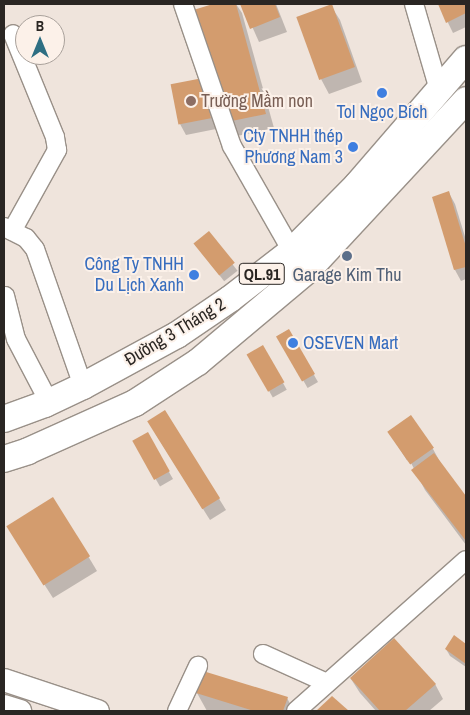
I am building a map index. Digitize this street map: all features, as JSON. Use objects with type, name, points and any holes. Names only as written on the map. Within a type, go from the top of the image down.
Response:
[{"type":"highway","name":"Đường 3 Tháng 2","points":[[4,419],[49,402],[83,386],[177,334],[230,299],[292,251],[358,184],[466,59]]},
{"type":"highway","name":"Đường 3 Tháng 2","points":[[4,459],[28,451],[135,403],[198,362],[310,268],[466,100]]},
{"type":"main road","points":[[4,680],[98,711]]},
{"type":"main road","points":[[4,706],[20,711]]},
{"type":"street","points":[[183,4],[232,146],[292,251]]},
{"type":"street","points":[[414,4],[439,90]]},
{"type":"street","points":[[9,28],[55,137],[57,150],[8,229],[26,238],[38,256],[83,386]]},
{"type":"street","points":[[5,296],[16,339],[49,402]]},
{"type":"street","points":[[296,711],[466,560]]},
{"type":"street","points":[[263,654],[327,682]]},
{"type":"street","points":[[177,711],[198,666]]},
{"type":"building","points":[[213,4],[236,4],[266,114],[227,122],[190,11]]},
{"type":"building","points":[[240,4],[275,4],[280,17],[250,29]]},
{"type":"building","points":[[332,4],[355,67],[319,80],[296,17]]},
{"type":"building","points":[[438,4],[465,4],[466,13],[446,23]]},
{"type":"building","name":"Trường Mầm non","points":[[203,78],[211,118],[178,125],[171,84]]},
{"type":"building","points":[[449,191],[466,247],[466,267],[454,270],[432,197]]},
{"type":"building","points":[[209,231],[235,263],[219,275],[193,244]]},
{"type":"building","points":[[289,329],[315,374],[302,382],[276,336]]},
{"type":"building","points":[[263,345],[284,382],[268,392],[247,354]]},
{"type":"building","points":[[165,410],[220,498],[202,509],[147,421]]},
{"type":"building","points":[[411,415],[434,448],[410,464],[387,432]]},
{"type":"building","points":[[148,432],[170,471],[154,480],[132,441]]},
{"type":"building","points":[[434,453],[466,496],[466,541],[411,470]]},
{"type":"building","points":[[53,497],[90,556],[43,586],[6,526]]},
{"type":"building","points":[[454,635],[466,644],[466,664],[445,649]]},
{"type":"building","points":[[394,638],[436,684],[405,711],[380,711],[350,678]]},
{"type":"building","points":[[203,671],[288,697],[283,711],[254,711],[196,693]]},
{"type":"building","points":[[332,696],[349,711],[316,711]]},
{"type":"place","name":"Tol Ngọc Bích","points":[[382,93]]},
{"type":"place","name":"Trường Mầm non","points":[[191,101]]},
{"type":"place","name":"Cty TNHH thép Phương Nam 3","points":[[353,147]]},
{"type":"place","name":"Garage Kim Thu","points":[[347,256]]},
{"type":"place","name":"Công Ty TNHH Du Lịch Xanh","points":[[194,275]]},
{"type":"place","name":"OSEVEN Mart","points":[[293,343]]}]
